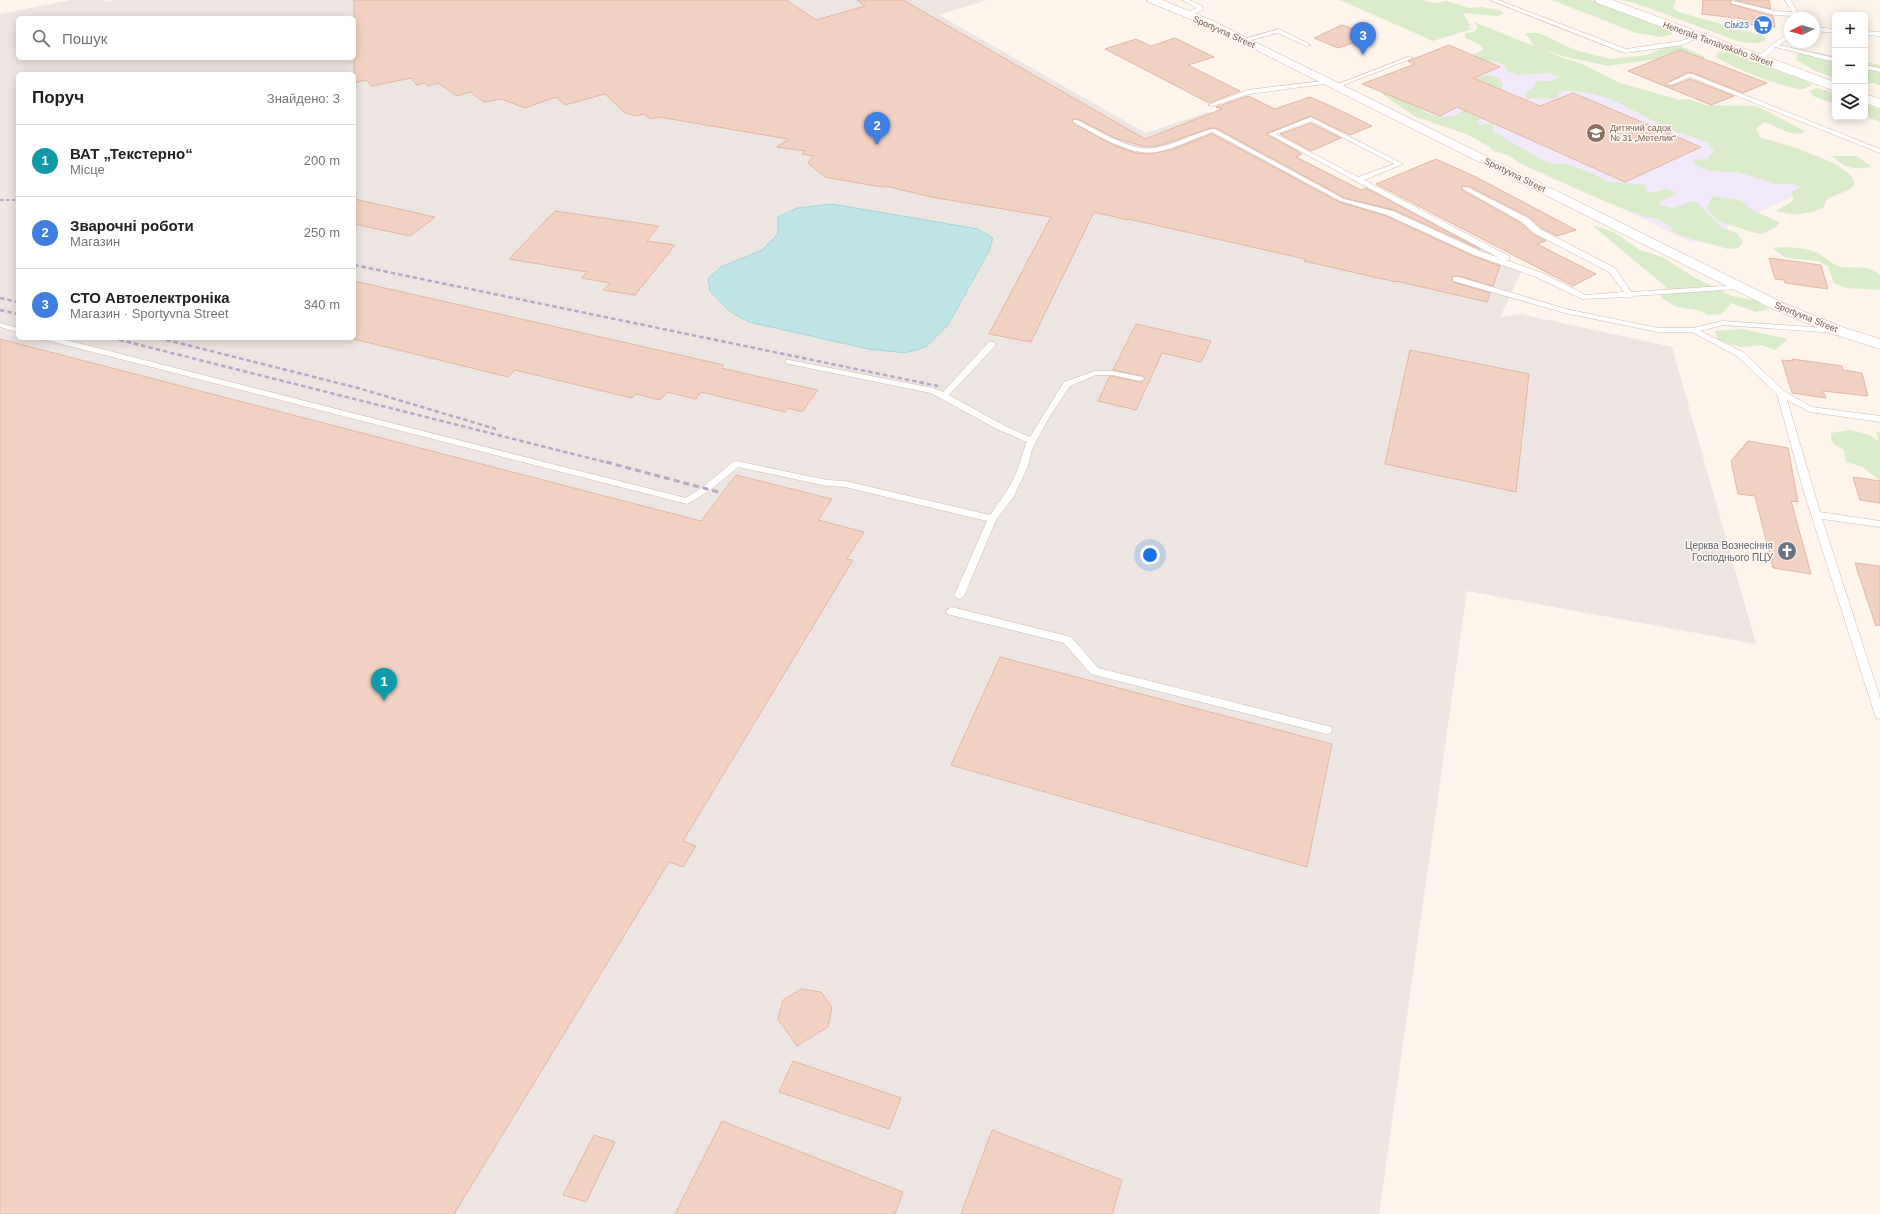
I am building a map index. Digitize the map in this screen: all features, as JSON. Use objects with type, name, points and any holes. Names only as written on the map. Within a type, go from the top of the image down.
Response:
[{"type":"main road","name":"Henerala Tarnavskoho Street","points":[[1601,0],[1832,86]]},
{"type":"main road","points":[[1868,90],[1880,92]]},
{"type":"main road","points":[[1868,99],[1880,104]]},
{"type":"street","name":"Sportyvna Street","points":[[1152,0],[1187,16],[1207,22],[1244,40],[1738,287],[1793,313],[1839,331],[1880,344]]},
{"type":"lane","points":[[1185,0],[1200,7],[1200,10],[1187,16]]},
{"type":"lane","points":[[1493,0],[1625,51],[1682,43],[1699,36]]},
{"type":"lane","points":[[1788,0],[1795,12]]},
{"type":"lane","points":[[1734,2],[1784,14]]},
{"type":"lane","points":[[1820,30],[1832,31]]},
{"type":"lane","points":[[1244,40],[1279,31],[1308,45]]},
{"type":"lane","points":[[1868,33],[1880,34]]},
{"type":"lane","points":[[1758,58],[1769,52],[1774,45],[1784,39]]},
{"type":"lane","points":[[1774,45],[1832,59]]},
{"type":"lane","points":[[1210,105],[1248,92],[1333,84],[1410,58]]},
{"type":"lane","points":[[1868,68],[1880,70]]},
{"type":"lane","points":[[1669,84],[1690,75],[1880,151]]},
{"type":"lane","points":[[1358,180],[1400,164],[1311,119],[1271,134],[1539,276],[1585,297],[1630,296],[1738,287]]},
{"type":"lane","points":[[1075,121],[1121,144],[1138,150],[1155,150],[1213,130],[1342,200],[1390,213],[1477,253],[1539,276]]},
{"type":"lane","points":[[1465,188],[1525,220],[1537,231],[1612,270],[1630,296]]},
{"type":"lane","points":[[1456,279],[1573,312],[1658,330],[1694,330],[1723,323],[1839,331]]},
{"type":"lane","points":[[0,326],[16,330]]},
{"type":"lane","points":[[1694,330],[1740,354],[1781,393],[1810,409],[1880,419]]},
{"type":"lane","points":[[57,340],[687,501],[706,489],[736,464],[827,484],[845,484],[992,519]]},
{"type":"lane","points":[[944,396],[992,344]]},
{"type":"lane","points":[[790,362],[933,391],[1000,427],[1032,441]]},
{"type":"lane","points":[[959,596],[992,519],[1009,496],[1024,466],[1028,449],[1032,441],[1067,384],[1095,373],[1112,373],[1140,379]]},
{"type":"lane","points":[[1781,393],[1816,515],[1880,715]]},
{"type":"lane","points":[[1816,515],[1880,524]]},
{"type":"lane","points":[[951,611],[1067,640],[1095,670],[1327,730]]},
{"type":"shaded area","points":[[71,0],[103,0],[105,2],[116,0],[987,0],[939,15],[1146,133],[1208,112],[1367,193],[1523,268],[1500,317],[1520,314],[1672,347],[1756,644],[1467,591],[1379,1214],[0,1214],[0,14]]},
{"type":"shaded area","name":"Дитячий садок № 31 „Метелик“","points":[[1510,41],[1833,177],[1693,243],[1373,88]]},
{"type":"green space","points":[[1340,0],[1421,0],[1434,3],[1447,1],[1469,8],[1482,7],[1502,11],[1503,14],[1497,16],[1463,13],[1471,26],[1467,27],[1472,29],[1433,41]]},
{"type":"green space","points":[[1552,0],[1590,0],[1656,23],[1673,34],[1662,37],[1636,33]]},
{"type":"green space","points":[[1621,0],[1676,0],[1673,7],[1678,12],[1764,36],[1766,41],[1756,43],[1740,42],[1635,3]]},
{"type":"green space","points":[[1474,22],[1534,46],[1525,33],[1539,33],[1575,50],[1611,59],[1647,55],[1665,47],[1678,45],[1704,56],[1704,59],[1679,64],[1655,59],[1608,66],[1562,56],[1536,46],[1563,58],[1580,63],[1620,83],[1680,100],[1688,99],[1706,105],[1757,106],[1805,131],[1801,134],[1790,133],[1764,122],[1756,129],[1761,138],[1814,154],[1829,161],[1842,168],[1851,176],[1854,184],[1851,189],[1827,199],[1823,208],[1805,213],[1794,214],[1776,211],[1794,200],[1791,192],[1802,187],[1792,184],[1775,184],[1738,172],[1711,171],[1696,166],[1693,160],[1707,159],[1714,151],[1708,142],[1671,130],[1609,98],[1584,92],[1562,90],[1556,98],[1527,99],[1526,92],[1534,87],[1538,81],[1550,81],[1561,77],[1549,73],[1518,75],[1507,71],[1504,65],[1495,61],[1481,63],[1464,60],[1483,50],[1481,45],[1465,38],[1465,33],[1474,32],[1478,27]]},
{"type":"green space","points":[[1730,51],[1758,61],[1773,69],[1803,79],[1812,85],[1802,89],[1792,88],[1745,71],[1716,57],[1717,52]]},
{"type":"green space","points":[[1816,52],[1832,55],[1832,77],[1816,71],[1796,60],[1797,55]]},
{"type":"green space","points":[[1868,63],[1880,65],[1880,86],[1874,83],[1868,83]]},
{"type":"green space","points":[[1490,75],[1500,78],[1503,85],[1500,93],[1474,79],[1480,76]]},
{"type":"green space","points":[[1380,86],[1401,92],[1423,111],[1440,117],[1456,115],[1465,107],[1484,117],[1478,120],[1479,125],[1492,123],[1495,126],[1492,131],[1548,163],[1565,164],[1584,170],[1610,182],[1645,185],[1647,193],[1660,191],[1666,188],[1676,193],[1657,204],[1673,208],[1694,201],[1701,204],[1700,206],[1721,227],[1737,233],[1743,242],[1738,248],[1728,249],[1684,237],[1674,232],[1670,226],[1657,219],[1642,216],[1606,202],[1521,164],[1508,155],[1493,151],[1490,147],[1466,134],[1416,117],[1382,94]]},
{"type":"green space","points":[[1817,88],[1832,92],[1832,103],[1813,96],[1810,91]]},
{"type":"green space","points":[[1868,105],[1880,109],[1880,122],[1868,117]]},
{"type":"green space","points":[[1832,156],[1857,156],[1871,167],[1854,168],[1845,166]]},
{"type":"green space","points":[[1713,196],[1742,201],[1753,211],[1780,222],[1776,227],[1762,234],[1718,221],[1707,208]]},
{"type":"green space","points":[[1592,225],[1614,232],[1640,250],[1662,257],[1694,277],[1731,296],[1755,300],[1769,309],[1756,312],[1731,303],[1722,314],[1708,315],[1697,310],[1677,307],[1661,298],[1666,287]]},
{"type":"green space","points":[[1787,247],[1816,252],[1833,264],[1839,266],[1871,269],[1880,275],[1880,290],[1846,288],[1834,283],[1828,266],[1818,261],[1786,258],[1772,248]]},
{"type":"green space","points":[[1743,329],[1788,339],[1775,350],[1761,345],[1742,347],[1718,341],[1715,331]]},
{"type":"green space","points":[[1851,430],[1870,435],[1879,442],[1876,431],[1880,432],[1880,481],[1863,467],[1846,462],[1844,450],[1835,445],[1831,440],[1831,433]]},
{"type":"water","points":[[832,204],[978,229],[993,238],[989,251],[948,325],[926,347],[905,353],[869,349],[749,322],[729,311],[710,291],[708,279],[721,267],[762,250],[778,234],[778,217],[797,208]]},
{"type":"building","points":[[354,0],[786,0],[816,20],[865,6],[857,0],[903,0],[1145,139],[1222,109],[1216,107],[1248,96],[1275,109],[1310,97],[1335,108],[1372,126],[1350,135],[1310,116],[1267,134],[1302,154],[1296,157],[1361,190],[1366,188],[1480,249],[1394,210],[1345,198],[1216,128],[1211,128],[1161,145],[1146,147],[1115,138],[1078,119],[1072,119],[1072,122],[1113,145],[1136,153],[1147,154],[1171,150],[1212,134],[1339,202],[1386,216],[1473,256],[1500,266],[1493,286],[1459,276],[1452,277],[1453,282],[1490,293],[1487,302],[1304,261],[1305,259],[1094,212],[1031,342],[989,334],[1051,217],[931,197],[886,186],[875,186],[825,177],[808,163],[813,156],[802,154],[805,151],[777,147],[788,139],[659,117],[650,119],[644,114],[636,116],[625,113],[605,94],[565,105],[556,97],[525,108],[501,99],[484,102],[470,92],[457,96],[438,83],[428,86],[424,83],[417,85],[411,78],[372,86],[366,80],[356,82],[354,60],[356,60],[356,16],[354,16]]},
{"type":"building","points":[[1703,0],[1732,0],[1729,3],[1730,4],[1773,16],[1775,27],[1746,24],[1745,19],[1702,14]]},
{"type":"building","points":[[1735,0],[1769,0],[1771,9]]},
{"type":"building","points":[[1342,25],[1373,36],[1338,48],[1314,38]]},
{"type":"building","points":[[1175,38],[1214,57],[1188,65],[1240,91],[1209,103],[1105,49],[1136,39],[1151,46]]},
{"type":"building","points":[[1449,45],[1500,67],[1473,78],[1540,106],[1573,93],[1701,147],[1625,182],[1457,107],[1440,116],[1362,84],[1415,64],[1408,61]]},
{"type":"building","points":[[1680,50],[1767,83],[1743,93],[1688,72],[1665,84],[1672,86],[1690,79],[1734,96],[1711,105],[1628,71]]},
{"type":"building","points":[[1311,123],[1341,138],[1311,151],[1280,134]]},
{"type":"building","points":[[1436,159],[1474,176],[1576,230],[1557,236],[1541,228],[1529,217],[1468,186],[1462,187],[1462,190],[1521,223],[1533,234],[1546,241],[1537,244],[1596,274],[1573,286],[1376,184]]},
{"type":"building","points":[[356,199],[435,217],[410,236],[356,224]]},
{"type":"building","points":[[555,211],[659,226],[647,241],[675,245],[635,295],[603,290],[610,283],[581,278],[587,272],[509,259]]},
{"type":"building","points":[[1769,258],[1821,265],[1828,289],[1785,283],[1784,280],[1775,279]]},
{"type":"building","points":[[356,281],[724,365],[721,368],[818,390],[802,412],[788,408],[785,412],[701,392],[696,399],[667,392],[660,400],[636,394],[632,398],[515,370],[508,377],[356,339]]},
{"type":"building","points":[[1136,324],[1211,341],[1201,362],[1162,353],[1136,410],[1098,401],[1110,376],[1140,382],[1145,379],[1143,376],[1113,370]]},
{"type":"building","points":[[0,339],[701,521],[736,475],[832,499],[818,520],[864,532],[847,559],[853,560],[683,841],[696,846],[683,867],[669,862],[454,1214],[0,1214]]},
{"type":"building","points":[[1410,350],[1529,374],[1516,492],[1385,464]]},
{"type":"building","points":[[1792,359],[1842,366],[1843,370],[1862,373],[1868,396],[1823,391],[1826,398],[1792,393],[1782,360],[1793,361]]},
{"type":"building","points":[[1748,441],[1788,448],[1798,502],[1791,501],[1811,574],[1773,568],[1755,496],[1738,494],[1731,461]]},
{"type":"building","points":[[1853,477],[1880,481],[1880,503],[1860,500]]},
{"type":"building","points":[[1855,563],[1880,566],[1880,625],[1876,626]]},
{"type":"building","points":[[1000,657],[1332,744],[1307,867],[951,765]]},
{"type":"building","points":[[801,989],[821,992],[832,1007],[828,1027],[797,1046],[778,1019],[783,1000]]},
{"type":"building","points":[[793,1061],[901,1098],[889,1129],[779,1092]]},
{"type":"building","points":[[722,1121],[903,1192],[895,1214],[675,1214]]},
{"type":"building","points":[[992,1130],[1122,1180],[1112,1214],[961,1214]]},
{"type":"building","points":[[594,1135],[615,1142],[586,1202],[563,1195]]},
{"type":"railway","points":[[0,200],[16,200]]},
{"type":"railway","points":[[356,265],[938,386]]},
{"type":"railway","points":[[0,298],[16,302]]},
{"type":"railway","points":[[0,310],[16,314]]},
{"type":"railway","points":[[120,340],[609,463]]},
{"type":"railway","points":[[167,340],[358,388],[496,429]]},
{"type":"railway","points":[[606,462],[722,493]]},
{"type":"place","name":"Сім23","points":[[1763,25]]},
{"type":"place","name":"СТО Автоелектроніка","points":[[1363,55]]},
{"type":"place","name":"Дитячий садок № 31 „Метелик“","points":[[1596,133]]},
{"type":"place","name":"Зварочні роботи","points":[[877,145]]},
{"type":"place","name":"Церква Вознесіння Господнього ПЦУ","points":[[1787,551]]},
{"type":"place","name":"ВАТ „Текстерно“","points":[[384,701]]}]
